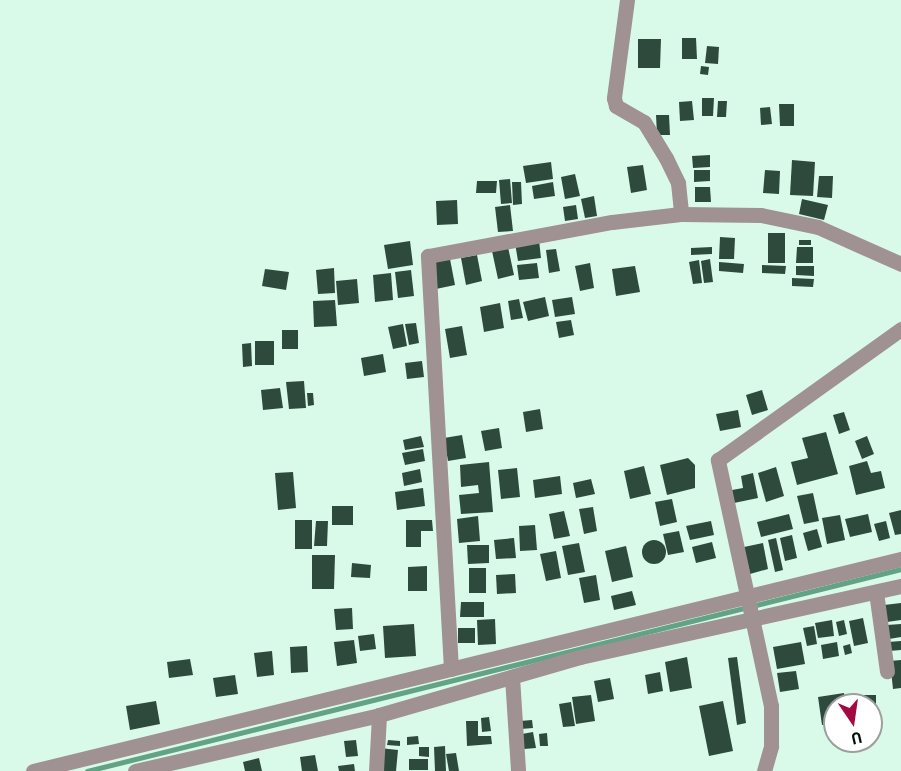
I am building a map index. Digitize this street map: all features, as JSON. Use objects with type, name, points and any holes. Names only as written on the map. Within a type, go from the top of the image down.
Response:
[{"type":"street","points":[[627,0],[614,98],[616,106],[644,122],[666,158],[678,183],[681,214]]},
{"type":"street","points":[[451,669],[434,402],[428,256],[681,214],[784,216],[901,264]]},
{"type":"street","points":[[764,771],[771,746],[771,706],[718,460],[827,386],[901,329]]},
{"type":"street","points":[[143,747],[142,769],[379,715],[751,608],[859,570],[901,559]]},
{"type":"street","points":[[859,570],[868,592],[887,671]]},
{"type":"street","points":[[33,771],[143,747],[451,669],[751,608],[901,586]]},
{"type":"street","points":[[512,677],[518,771]]},
{"type":"street","points":[[376,771],[379,715]]},
{"type":"building","points":[[682,38],[696,38],[697,59],[682,59]]},
{"type":"building","points":[[638,39],[661,39],[660,68],[638,68]]},
{"type":"building","points":[[707,46],[719,47],[718,64],[705,63]]},
{"type":"building","points":[[701,66],[709,67],[708,75],[700,74]]},
{"type":"building","points":[[702,98],[714,98],[713,116],[702,116]]},
{"type":"building","points":[[692,101],[694,120],[680,121],[679,102]]},
{"type":"building","points":[[718,101],[727,101],[726,117],[717,117]]},
{"type":"building","points":[[779,104],[794,104],[794,126],[780,126]]},
{"type":"building","points":[[770,107],[772,124],[761,125],[760,108]]},
{"type":"building","points":[[656,115],[669,115],[670,135],[657,135]]},
{"type":"building","points":[[710,155],[710,167],[693,168],[692,156]]},
{"type":"building","points":[[792,160],[815,162],[813,196],[790,195]]},
{"type":"building","points":[[551,162],[553,179],[526,183],[523,166]]},
{"type":"building","points":[[643,165],[647,190],[631,193],[627,167]]},
{"type":"building","points":[[694,170],[710,170],[710,181],[694,182]]},
{"type":"building","points":[[765,170],[780,171],[779,194],[763,193]]},
{"type":"building","points":[[575,174],[580,196],[565,199],[561,177]]},
{"type":"building","points":[[819,176],[833,176],[832,198],[817,197]]},
{"type":"building","points":[[510,179],[512,203],[501,204],[499,180]]},
{"type":"building","points":[[477,181],[497,181],[496,193],[476,193]]},
{"type":"building","points":[[512,182],[521,182],[522,204],[513,205]]},
{"type":"building","points":[[553,182],[555,196],[534,199],[532,186]]},
{"type":"building","points":[[695,187],[710,187],[711,202],[695,202]]},
{"type":"building","points":[[594,196],[597,216],[585,218],[581,199]]},
{"type":"building","points":[[802,199],[828,205],[824,220],[799,214]]},
{"type":"building","points":[[457,200],[458,224],[437,225],[436,201]]},
{"type":"building","points":[[510,205],[513,231],[498,232],[495,207]]},
{"type":"building","points":[[576,205],[578,219],[565,221],[563,207]]},
{"type":"building","points":[[768,233],[785,233],[785,263],[768,263]]},
{"type":"building","points":[[720,237],[735,238],[734,259],[719,259]]},
{"type":"building","points":[[539,240],[541,258],[518,261],[515,243]]},
{"type":"building","points":[[799,240],[811,240],[811,245],[799,245]]},
{"type":"building","points":[[410,241],[413,265],[388,269],[384,245]]},
{"type":"building","points":[[508,247],[514,275],[498,279],[492,251]]},
{"type":"building","points":[[712,247],[712,254],[691,255],[691,248]]},
{"type":"building","points":[[797,247],[813,247],[813,263],[796,263]]},
{"type":"building","points":[[556,249],[560,271],[549,273],[546,250]]},
{"type":"building","points":[[477,255],[482,281],[466,285],[461,258]]},
{"type":"building","points":[[450,259],[455,285],[436,289],[430,263]]},
{"type":"building","points":[[710,259],[713,282],[704,283],[701,261]]},
{"type":"building","points":[[699,260],[702,283],[693,284],[689,262]]},
{"type":"building","points":[[719,262],[744,264],[743,273],[719,271]]},
{"type":"building","points":[[537,263],[539,278],[519,280],[517,265]]},
{"type":"building","points":[[590,263],[594,288],[580,291],[575,266]]},
{"type":"building","points":[[762,265],[786,266],[785,274],[762,273]]},
{"type":"building","points":[[635,266],[640,292],[616,296],[612,269]]},
{"type":"building","points":[[796,266],[814,266],[814,276],[796,275]]},
{"type":"building","points":[[334,268],[335,293],[318,294],[316,270]]},
{"type":"building","points":[[265,269],[289,272],[286,290],[262,286]]},
{"type":"building","points":[[411,270],[414,296],[398,298],[395,272]]},
{"type":"building","points":[[391,273],[393,300],[375,302],[373,275]]},
{"type":"building","points":[[792,278],[814,279],[813,287],[792,286]]},
{"type":"building","points":[[357,279],[359,303],[338,305],[336,281]]},
{"type":"building","points":[[545,297],[549,316],[528,321],[523,302]]},
{"type":"building","points":[[572,297],[575,314],[555,317],[552,300]]},
{"type":"building","points":[[519,299],[523,318],[511,320],[508,301]]},
{"type":"building","points":[[335,300],[337,326],[314,327],[313,301]]},
{"type":"building","points":[[500,303],[504,328],[484,332],[480,307]]},
{"type":"building","points":[[571,320],[574,335],[559,338],[556,322]]},
{"type":"building","points":[[416,323],[419,343],[409,345],[405,324]]},
{"type":"building","points":[[403,324],[407,346],[393,349],[388,327]]},
{"type":"building","points":[[462,326],[467,355],[450,358],[445,329]]},
{"type":"building","points":[[282,330],[298,330],[298,349],[282,349]]},
{"type":"building","points":[[255,341],[274,341],[274,365],[255,365]]},
{"type":"building","points":[[251,343],[252,366],[243,367],[242,344]]},
{"type":"building","points":[[383,354],[386,372],[364,376],[361,358]]},
{"type":"building","points":[[422,361],[424,377],[407,379],[405,363]]},
{"type":"building","points":[[304,381],[306,408],[289,409],[286,382]]},
{"type":"building","points":[[280,388],[283,408],[263,410],[261,390]]},
{"type":"building","points":[[762,390],[768,410],[752,415],[746,395]]},
{"type":"building","points":[[307,393],[313,393],[314,405],[308,406]]},
{"type":"building","points":[[540,409],[543,429],[526,432],[523,412]]},
{"type":"building","points":[[738,410],[741,427],[720,431],[716,414]]},
{"type":"building","points":[[844,412],[850,430],[839,434],[833,415]]},
{"type":"building","points":[[499,428],[502,448],[485,451],[481,431]]},
{"type":"building","points":[[826,432],[838,474],[797,485],[791,462],[808,458],[802,438]]},
{"type":"building","points":[[462,435],[466,458],[448,461],[444,438]]},
{"type":"building","points":[[421,436],[424,447],[405,450],[403,440]]},
{"type":"building","points":[[867,436],[874,454],[862,459],[855,441]]},
{"type":"building","points":[[423,449],[425,461],[405,465],[402,453]]},
{"type":"building","points":[[688,458],[695,465],[695,488],[667,495],[660,465]]},
{"type":"building","points":[[867,461],[871,473],[881,471],[885,488],[856,495],[849,466]]},
{"type":"building","points":[[489,462],[493,512],[461,514],[459,495],[479,493],[478,485],[461,487],[460,465]]},
{"type":"building","points":[[644,466],[651,494],[630,499],[624,471]]},
{"type":"building","points":[[776,467],[784,496],[766,502],[758,473]]},
{"type":"building","points":[[517,468],[520,497],[501,499],[498,470]]},
{"type":"building","points":[[420,469],[422,482],[404,486],[402,473]]},
{"type":"building","points":[[293,472],[296,508],[278,510],[275,473]]},
{"type":"building","points":[[753,473],[758,498],[734,503],[732,490],[743,488],[741,476]]},
{"type":"building","points":[[560,476],[562,494],[535,498],[533,480]]},
{"type":"building","points":[[591,479],[595,494],[576,498],[573,483]]},
{"type":"building","points":[[423,488],[425,506],[397,510],[395,492]]},
{"type":"building","points":[[813,493],[819,521],[804,524],[797,496]]},
{"type":"building","points":[[672,499],[677,522],[660,526],[655,502]]},
{"type":"building","points":[[332,506],[353,506],[353,525],[332,525]]},
{"type":"building","points":[[593,507],[597,531],[584,534],[579,509]]},
{"type":"building","points":[[901,510],[901,534],[895,535],[889,513]]},
{"type":"building","points":[[564,511],[570,536],[554,539],[549,514]]},
{"type":"building","points":[[789,514],[793,529],[761,537],[757,522]]},
{"type":"building","points":[[868,514],[872,532],[850,537],[845,519]]},
{"type":"building","points":[[840,515],[845,540],[827,544],[822,518]]},
{"type":"building","points":[[478,516],[480,541],[459,543],[457,519]]},
{"type":"building","points":[[295,520],[312,520],[312,549],[295,549]]},
{"type":"building","points":[[406,520],[432,520],[433,531],[421,531],[421,547],[406,547]]},
{"type":"building","points":[[316,521],[328,521],[327,546],[314,546]]},
{"type":"building","points":[[711,521],[714,535],[690,540],[686,526]]},
{"type":"building","points":[[886,521],[890,538],[879,541],[874,524]]},
{"type":"building","points":[[535,525],[537,550],[520,551],[519,526]]},
{"type":"building","points":[[817,529],[822,547],[808,551],[803,533]]},
{"type":"building","points":[[679,531],[684,552],[668,555],[663,534]]},
{"type":"building","points":[[792,535],[797,558],[785,561],[780,538]]},
{"type":"building","points":[[514,538],[516,558],[496,559],[494,540]]},
{"type":"building","points":[[776,538],[783,570],[775,572],[768,540]]},
{"type":"building","points":[[654,540],[662,544],[666,552],[662,560],[654,564],[646,560],[642,552],[646,544]]},
{"type":"building","points":[[712,542],[716,558],[696,563],[692,547]]},
{"type":"building","points":[[579,543],[585,572],[568,575],[562,546]]},
{"type":"building","points":[[763,543],[768,569],[750,574],[744,547]]},
{"type":"building","points":[[467,545],[489,545],[489,563],[468,564]]},
{"type":"building","points":[[626,546],[633,577],[612,582],[605,551]]},
{"type":"building","points":[[556,551],[561,578],[546,581],[540,554]]},
{"type":"building","points":[[312,555],[335,555],[334,589],[312,589]]},
{"type":"building","points":[[352,563],[371,565],[370,578],[351,577]]},
{"type":"building","points":[[427,566],[427,591],[408,591],[408,567]]},
{"type":"building","points":[[469,568],[486,568],[486,593],[469,593]]},
{"type":"building","points":[[515,574],[516,593],[497,594],[496,575]]},
{"type":"building","points":[[596,575],[600,600],[584,603],[579,578]]},
{"type":"building","points":[[632,591],[636,605],[614,610],[611,596]]},
{"type":"building","points":[[461,602],[484,602],[484,617],[460,617]]},
{"type":"building","points":[[901,603],[901,620],[887,622],[884,605]]},
{"type":"building","points":[[352,608],[353,629],[336,630],[334,609]]},
{"type":"building","points":[[863,618],[868,643],[854,646],[849,621]]},
{"type":"building","points":[[495,619],[496,644],[478,645],[477,620]]},
{"type":"building","points":[[832,620],[834,636],[818,638],[815,623]]},
{"type":"building","points":[[844,620],[847,634],[839,636],[836,622]]},
{"type":"building","points":[[414,624],[416,656],[385,658],[383,626]]},
{"type":"building","points":[[901,624],[901,637],[889,639],[887,625]]},
{"type":"building","points":[[814,626],[817,644],[807,646],[803,628]]},
{"type":"building","points":[[458,628],[475,628],[475,643],[458,643]]},
{"type":"building","points":[[374,634],[376,649],[360,651],[358,636]]},
{"type":"building","points":[[354,640],[357,663],[337,666],[334,642]]},
{"type":"building","points":[[901,641],[901,650],[889,651],[888,642]]},
{"type":"building","points":[[801,642],[805,664],[777,669],[773,647]]},
{"type":"building","points":[[837,642],[839,656],[823,659],[821,645]]},
{"type":"building","points":[[850,644],[852,653],[845,655],[843,646]]},
{"type":"building","points":[[307,646],[308,672],[291,673],[290,647]]},
{"type":"building","points":[[272,651],[274,675],[257,677],[254,653]]},
{"type":"building","points":[[687,657],[692,688],[670,692],[665,662]]},
{"type":"building","points":[[737,657],[746,723],[737,725],[728,658]]},
{"type":"building","points":[[190,659],[193,675],[169,678],[167,662]]},
{"type":"building","points":[[901,660],[901,688],[893,689],[890,661]]},
{"type":"building","points":[[796,671],[799,689],[780,692],[777,673]]},
{"type":"building","points":[[660,672],[663,691],[648,694],[645,675]]},
{"type":"building","points":[[235,675],[238,694],[216,697],[213,678]]},
{"type":"building","points":[[610,678],[614,699],[598,702],[594,681]]},
{"type":"building","points":[[591,695],[595,721],[576,724],[572,697]]},
{"type":"building","points":[[823,696],[823,725],[822,725],[818,697]]},
{"type":"building","points":[[156,701],[160,724],[130,730],[126,706]]},
{"type":"building","points":[[723,701],[733,751],[709,756],[699,706]]},
{"type":"building","points":[[571,702],[575,726],[563,727],[559,704]]},
{"type":"building","points":[[489,717],[491,731],[482,732],[481,718]]},
{"type":"building","points":[[532,720],[533,728],[521,729],[520,721]]},
{"type":"building","points":[[466,721],[478,721],[478,736],[491,736],[492,744],[467,746]]},
{"type":"building","points":[[533,732],[536,748],[524,749],[522,734]]},
{"type":"building","points":[[547,733],[548,746],[540,746],[539,734]]},
{"type":"building","points":[[418,736],[419,744],[407,745],[407,737]]},
{"type":"building","points":[[356,740],[358,756],[346,757],[344,741]]},
{"type":"building","points":[[388,740],[400,741],[400,746],[387,745]]},
{"type":"building","points":[[445,746],[446,771],[435,771],[434,747]]},
{"type":"building","points":[[419,747],[429,747],[429,757],[419,756]]},
{"type":"building","points":[[380,748],[398,750],[396,771],[378,771]]},
{"type":"building","points":[[456,753],[459,771],[449,771],[446,754]]},
{"type":"building","points":[[315,755],[318,771],[302,771],[300,757]]},
{"type":"building","points":[[259,758],[262,771],[245,771],[243,762]]},
{"type":"building","points":[[409,759],[428,759],[428,770],[409,770]]},
{"type":"building","points":[[354,764],[355,771],[339,771],[338,766]]},
{"type":"waterway","points":[[87,771],[901,569]]}]
